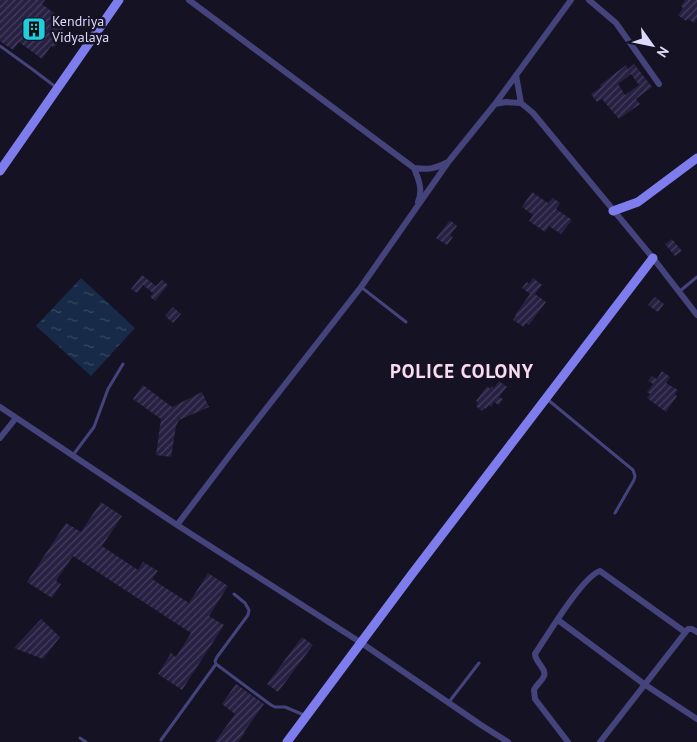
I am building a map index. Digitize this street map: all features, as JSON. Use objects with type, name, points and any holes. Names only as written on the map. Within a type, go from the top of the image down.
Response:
[{"type":"street","points":[[0,171],[119,0]]},
{"type":"street","points":[[189,0],[414,168],[420,182],[420,196],[415,211]]},
{"type":"street","points":[[177,525],[361,287],[449,161],[495,104],[572,0]]},
{"type":"street","points":[[589,0],[616,23],[659,84]]},
{"type":"street","points":[[516,75],[521,103]]},
{"type":"street","points":[[495,104],[506,102],[521,103],[533,113],[653,258],[697,315]]},
{"type":"street","points":[[614,211],[638,202],[697,158]]},
{"type":"street","points":[[414,168],[436,168],[449,161]]},
{"type":"street","points":[[287,742],[360,642],[653,258]]},
{"type":"street","points":[[0,407],[177,525],[360,642],[508,742]]},
{"type":"street","points":[[0,438],[16,418]]},
{"type":"street","points":[[568,742],[535,699],[534,690],[545,676],[545,672],[535,658],[535,654],[582,585],[600,571],[685,632]]},
{"type":"street","points":[[558,620],[644,684],[697,719]]},
{"type":"street","points":[[600,742],[685,632],[688,629],[692,629],[697,632]]},
{"type":"lane","points":[[0,46],[57,88]]},
{"type":"lane","points":[[679,291],[697,276]]},
{"type":"lane","points":[[361,287],[406,322]]},
{"type":"lane","points":[[73,456],[94,427],[108,389],[123,364]]},
{"type":"lane","points":[[546,398],[633,470],[634,480],[615,512]]},
{"type":"lane","points":[[161,740],[216,664],[217,657],[248,615],[248,606],[234,594]]},
{"type":"lane","points":[[449,703],[479,663]]},
{"type":"lane","points":[[216,664],[271,705],[285,707],[306,716]]},
{"type":"lane","points":[[80,738],[86,742]]},
{"type":"water","points":[[81,278],[135,328],[91,376],[36,326]]},
{"type":"building","name":"Kendriya Vidyalaya","points":[[0,0],[45,0],[42,4],[67,23],[57,37],[61,39],[55,47],[51,46],[42,59],[19,42],[13,50],[0,41]]},
{"type":"building","points":[[685,0],[697,0],[697,19],[694,23],[688,19],[686,21],[678,15],[683,8],[681,6]]},
{"type":"building","points":[[634,64],[652,87],[636,99],[640,104],[619,119],[602,99],[597,102],[591,94],[626,65],[628,69]],"holes":[[[631,74],[639,85],[625,95],[618,84]]]},
{"type":"building","points":[[532,192],[548,203],[553,198],[560,203],[556,209],[572,220],[561,234],[549,226],[545,232],[529,221],[533,215],[522,207]]},
{"type":"building","points":[[450,220],[457,226],[450,235],[453,237],[447,245],[436,238]]},
{"type":"building","points":[[672,239],[682,251],[675,256],[665,244]]},
{"type":"building","points":[[142,275],[156,286],[162,280],[168,285],[155,301],[150,297],[153,293],[143,285],[137,293],[131,289]]},
{"type":"building","points":[[533,278],[542,285],[535,294],[546,302],[529,325],[526,323],[524,327],[513,320],[530,294],[522,288],[527,282],[529,284]]},
{"type":"building","points":[[655,297],[664,304],[658,312],[648,305]]},
{"type":"building","points":[[173,307],[181,314],[173,323],[165,316]]},
{"type":"building","points":[[662,371],[670,377],[666,383],[678,390],[675,394],[677,396],[666,412],[647,398],[650,394],[647,392],[653,384],[648,381],[652,376],[657,379]]},
{"type":"building","points":[[499,381],[507,387],[499,397],[503,399],[499,405],[494,402],[491,407],[489,405],[482,411],[476,406],[478,402],[476,401],[487,386],[490,389],[492,386],[494,388]]},
{"type":"building","points":[[143,385],[172,407],[202,392],[209,407],[179,420],[176,426],[171,457],[156,455],[161,419],[133,399]]},
{"type":"building","points":[[101,502],[122,516],[102,546],[138,570],[143,562],[158,571],[152,579],[189,603],[208,573],[228,586],[209,616],[224,625],[182,690],[158,674],[171,653],[176,657],[191,633],[73,556],[56,581],[61,584],[52,598],[27,582],[66,523],[81,532]]},
{"type":"building","points":[[41,619],[60,637],[43,659],[14,648]]},
{"type":"building","points":[[302,637],[313,645],[278,692],[267,684]]},
{"type":"building","points":[[236,684],[264,704],[238,742],[215,742],[235,714],[222,704]]},
{"type":"place","name":"Kendriya Vidyalaya","points":[[34,29]]},
{"type":"district","name":"POLICE COLONY","points":[[462,371]]}]
